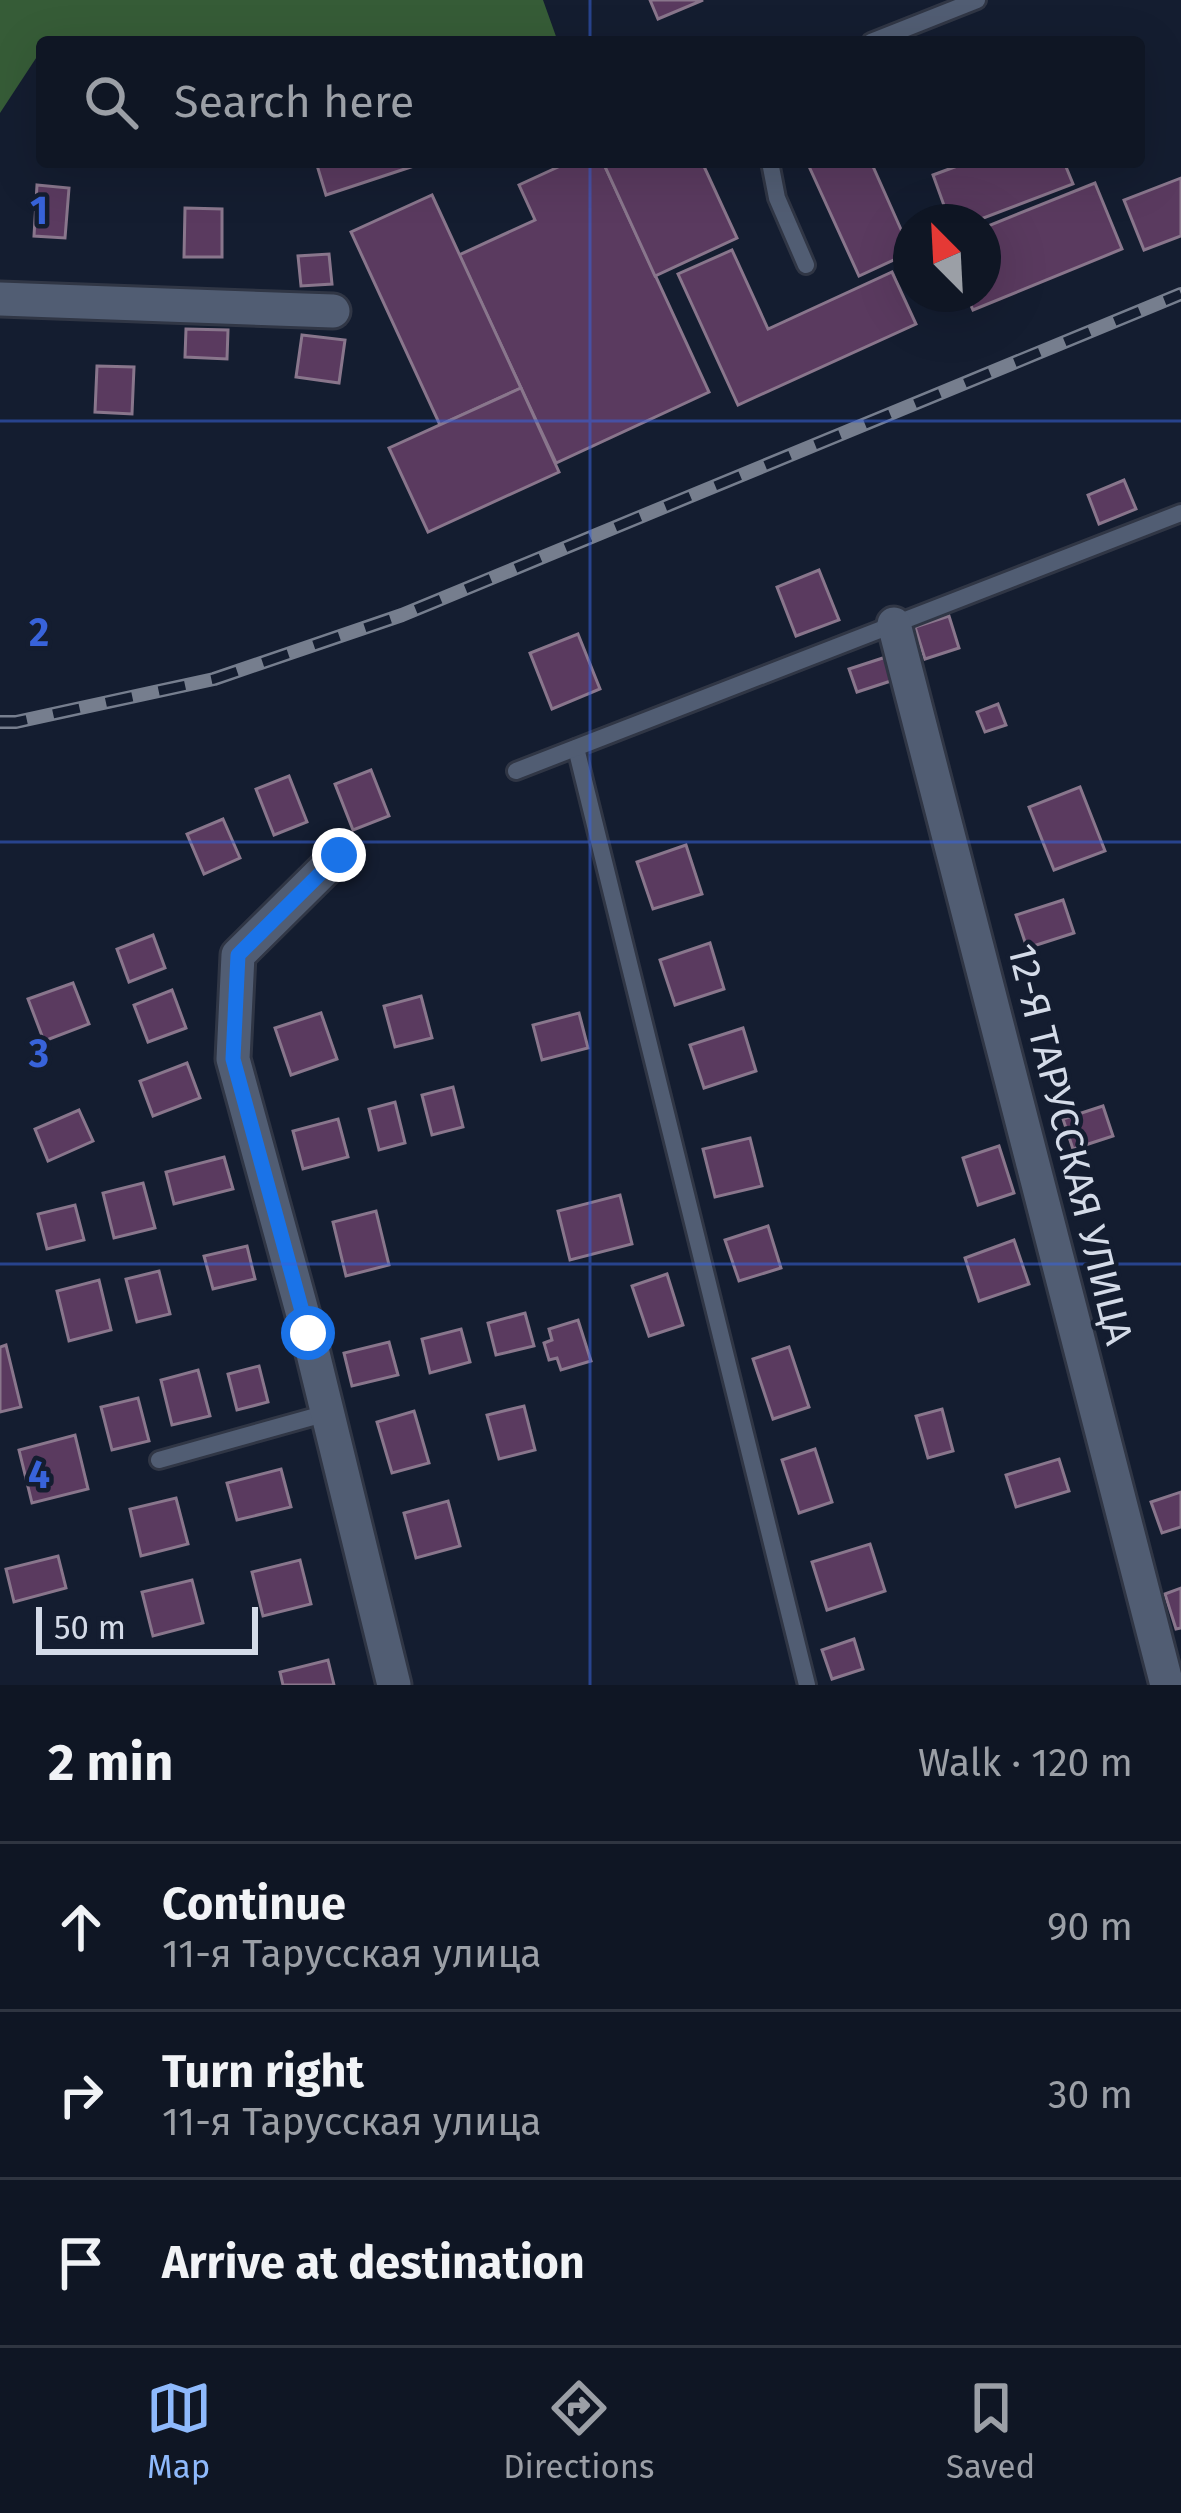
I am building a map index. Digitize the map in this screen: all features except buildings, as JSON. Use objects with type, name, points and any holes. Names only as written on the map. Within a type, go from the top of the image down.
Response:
[{"type":"street","points":[[0,299],[333,310]]},
{"type":"street","name":"12-Я ТАРУССКАЯ УЛИЦА","points":[[894,624],[1167,1685]]},
{"type":"street","points":[[339,855],[238,955],[233,1059],[394,1685]]},
{"type":"lane","points":[[886,36],[977,0]]},
{"type":"lane","points":[[771,168],[776,198],[806,265]]},
{"type":"lane","points":[[516,771],[1181,513]]},
{"type":"lane","points":[[576,748],[807,1685]]},
{"type":"lane","points":[[159,1460],[327,1413]]},
{"type":"green space","points":[[0,0],[543,0],[556,36],[36,36],[36,58],[0,113]]},
{"type":"railway","points":[[0,722],[214,679],[402,615],[1181,294]]},
{"type":"route","points":[[308,1333],[233,1059],[238,955],[339,855]]}]
